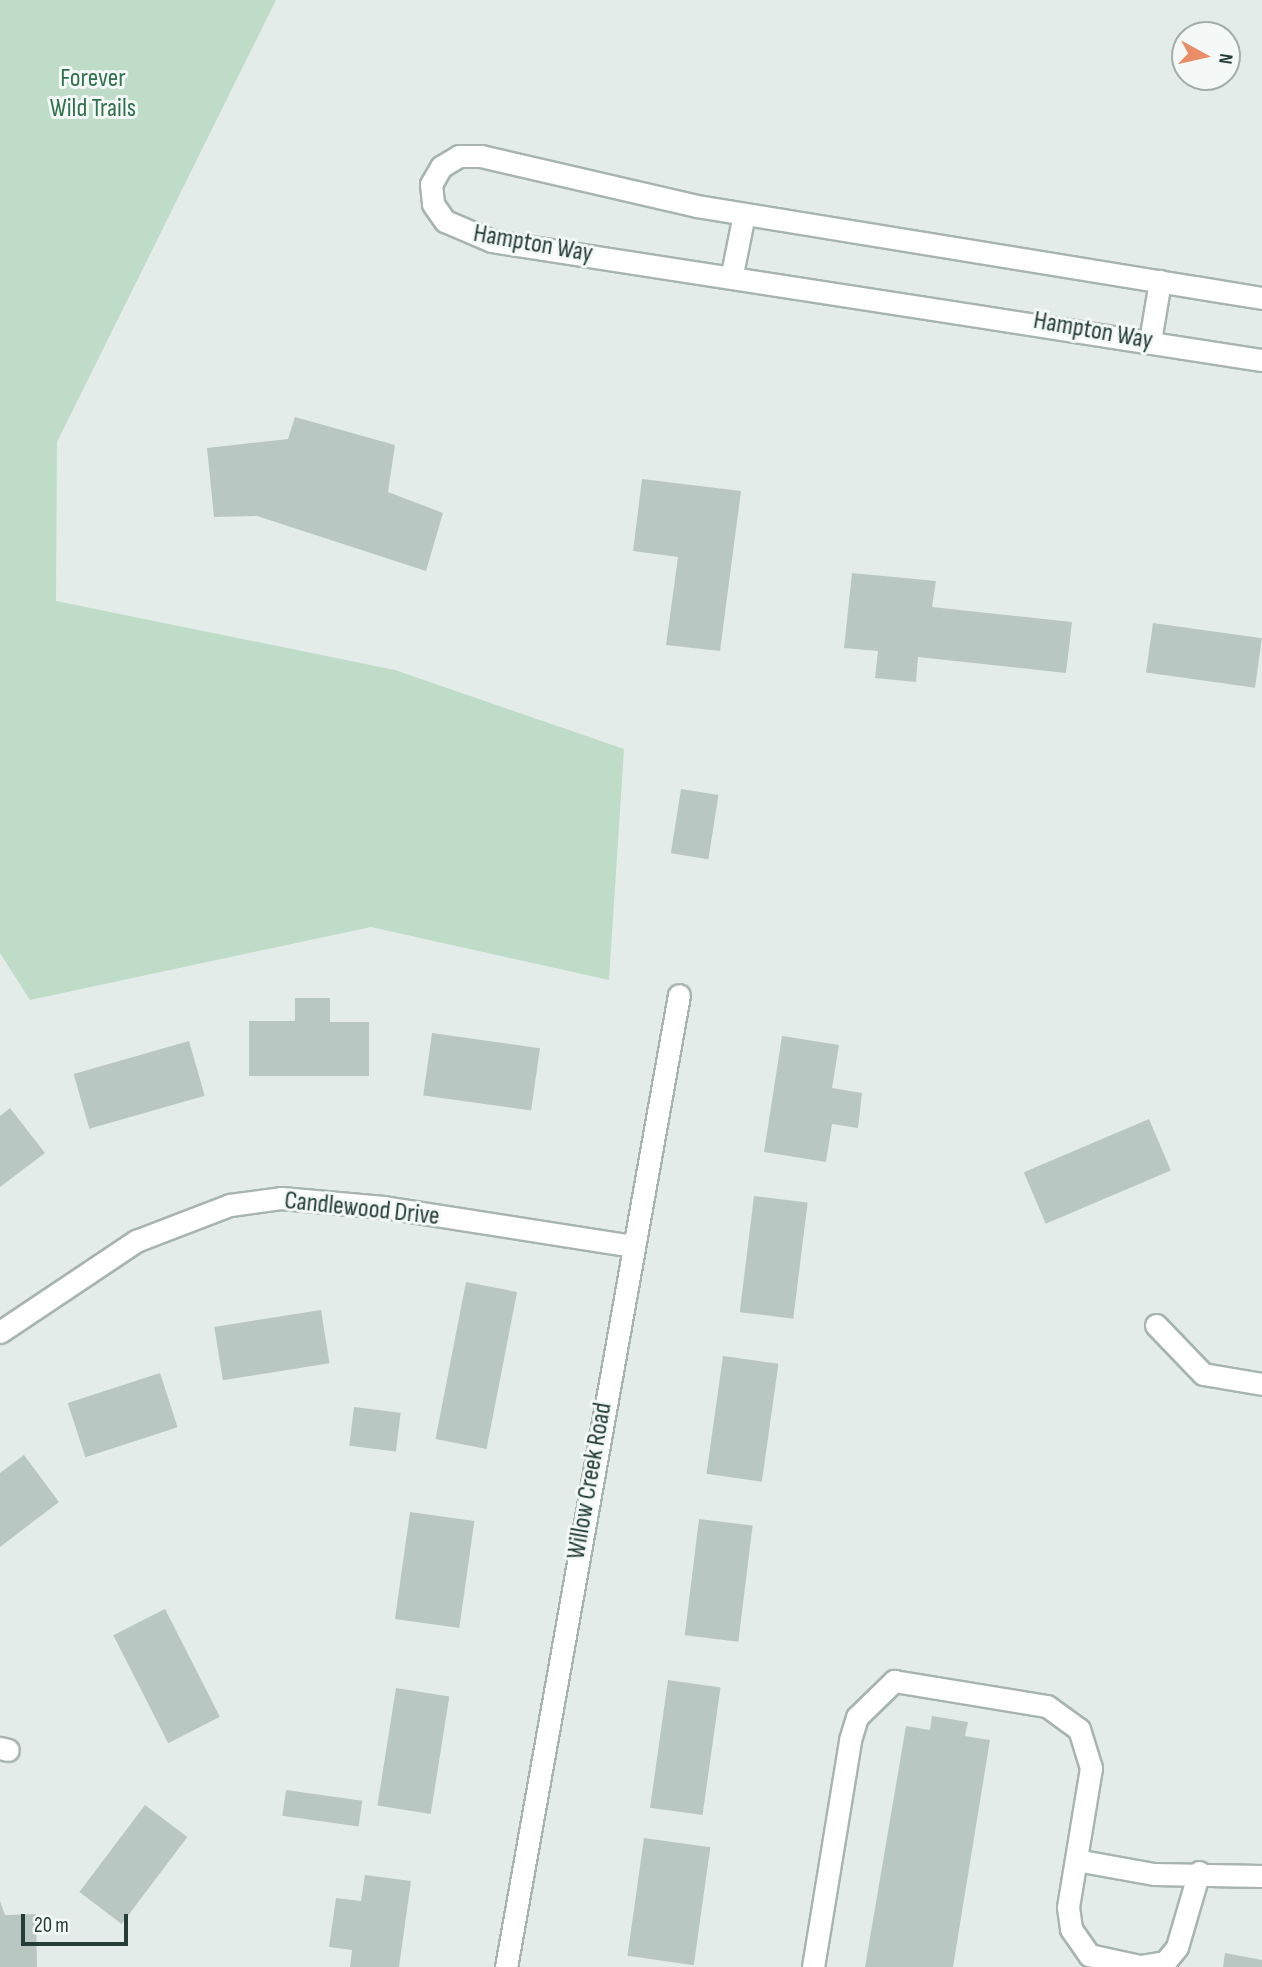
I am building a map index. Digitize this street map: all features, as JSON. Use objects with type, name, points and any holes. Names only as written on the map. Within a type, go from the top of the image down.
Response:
[{"type":"street","name":"Hampton Way","points":[[1262,298],[744,214],[481,156],[459,156],[441,167],[431,184],[433,204],[466,235],[732,274],[1262,360]]},
{"type":"street","points":[[732,274],[744,214]]},
{"type":"street","points":[[1150,341],[1160,281]]},
{"type":"street","name":"Willow Creek Road","points":[[506,1967],[632,1246],[679,995]]},
{"type":"street","name":"Candlewood Drive","points":[[0,1332],[136,1241],[230,1205],[281,1198],[384,1207],[632,1246]]},
{"type":"street","points":[[1156,1325],[1203,1374],[1262,1384]]},
{"type":"street","points":[[813,1967],[850,1740],[857,1717],[894,1681],[1046,1706],[1070,1719],[1086,1741],[1091,1768],[1068,1907],[1078,1944],[1101,1960],[1157,1966],[1173,1954],[1199,1872]]},
{"type":"street","points":[[1076,1860],[1154,1874],[1199,1872],[1262,1876]]},
{"type":"green space","name":"Forever Wild Trails","points":[[0,0],[276,0],[57,442],[56,601],[395,670],[624,749],[609,980],[371,927],[30,1000],[0,953]]},
{"type":"building","points":[[295,417],[395,445],[388,492],[443,513],[426,571],[257,516],[214,517],[207,448],[288,439]]},
{"type":"building","points":[[642,479],[741,491],[720,651],[666,645],[678,557],[633,551]]},
{"type":"building","points":[[852,573],[936,581],[932,607],[1072,622],[1066,673],[918,657],[916,682],[875,678],[878,651],[844,648]]},
{"type":"building","points":[[1153,623],[1262,638],[1255,688],[1146,673]]},
{"type":"building","points":[[681,789],[719,795],[708,859],[671,853]]},
{"type":"building","points":[[295,998],[330,998],[330,1022],[369,1022],[369,1076],[249,1076],[249,1021],[295,1021]]},
{"type":"building","points":[[432,1033],[540,1048],[531,1111],[423,1095]]},
{"type":"building","points":[[782,1036],[839,1045],[832,1088],[862,1093],[858,1128],[832,1124],[826,1162],[764,1152]]},
{"type":"building","points":[[189,1041],[205,1096],[89,1129],[74,1074]]},
{"type":"building","points":[[10,1108],[45,1153],[0,1187],[0,1116]]},
{"type":"building","points":[[1149,1119],[1171,1171],[1046,1224],[1024,1172]]},
{"type":"building","points":[[754,1196],[808,1203],[793,1319],[740,1312]]},
{"type":"building","points":[[466,1282],[517,1292],[487,1449],[435,1439]]},
{"type":"building","points":[[321,1310],[329,1363],[223,1380],[214,1327]]},
{"type":"building","points":[[723,1356],[778,1364],[762,1482],[706,1474]]},
{"type":"building","points":[[160,1373],[178,1427],[85,1457],[68,1403]]},
{"type":"building","points":[[354,1407],[401,1413],[396,1451],[349,1446]]},
{"type":"building","points":[[24,1455],[59,1502],[0,1547],[0,1473]]},
{"type":"building","points":[[410,1512],[474,1521],[459,1628],[395,1619]]},
{"type":"building","points":[[699,1519],[753,1526],[738,1642],[685,1635]]},
{"type":"building","points":[[165,1609],[220,1717],[168,1743],[113,1635]]},
{"type":"building","points":[[668,1680],[720,1687],[703,1815],[650,1808]]},
{"type":"building","points":[[396,1688],[449,1696],[431,1814],[377,1806]]},
{"type":"building","points":[[932,1716],[968,1722],[965,1736],[990,1740],[953,1967],[865,1967],[906,1726],[930,1730]]},
{"type":"building","points":[[286,1790],[362,1801],[359,1826],[282,1816]]},
{"type":"building","points":[[145,1805],[187,1837],[122,1924],[79,1892]]},
{"type":"building","points":[[644,1838],[710,1847],[694,1965],[627,1956]]},
{"type":"building","points":[[365,1875],[411,1881],[399,1967],[350,1967],[352,1950],[329,1947],[336,1898],[361,1901]]},
{"type":"building","points":[[0,1901],[5,1915],[36,1914],[37,1967],[0,1967]]},
{"type":"building","points":[[1225,1953],[1262,1960],[1262,1967],[1223,1967]]}]
